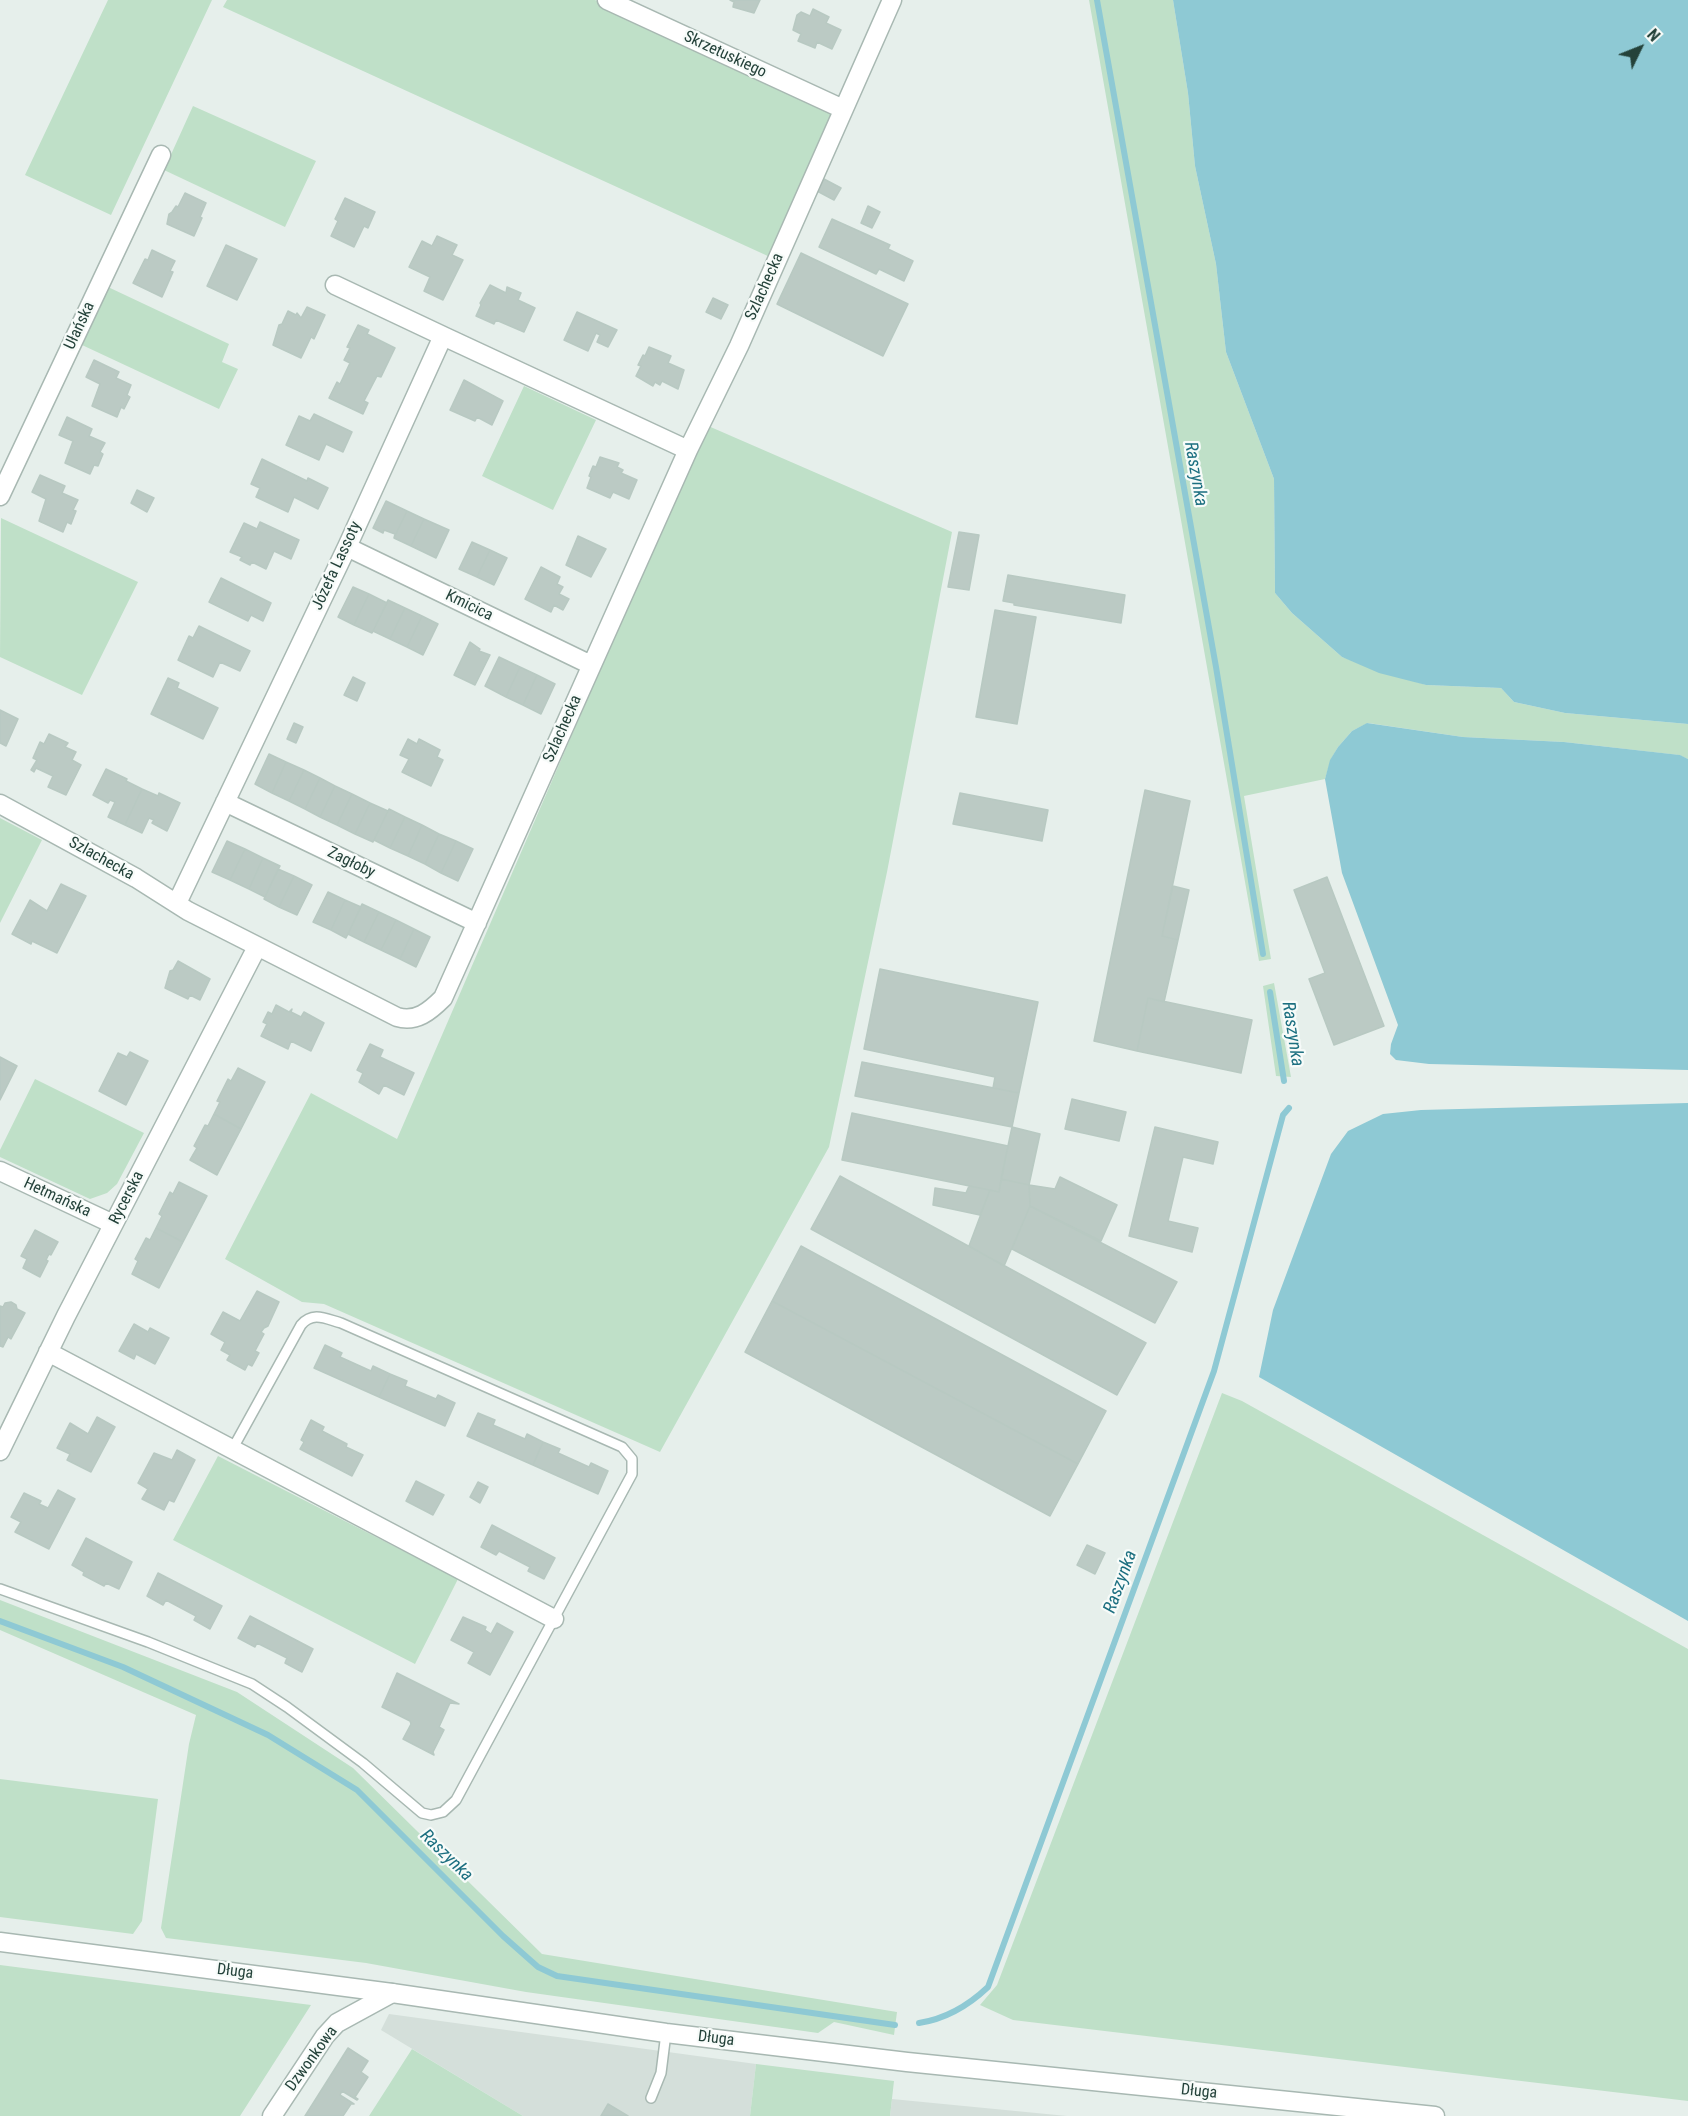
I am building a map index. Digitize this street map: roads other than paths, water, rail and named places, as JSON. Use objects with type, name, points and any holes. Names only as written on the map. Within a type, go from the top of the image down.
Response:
[{"type":"street","name":"Skrzetuskiego","points":[[608,0],[843,109]]},
{"type":"street","name":"Szlachecka","points":[[0,804],[257,947],[397,1017],[403,1019],[419,1017],[434,1008],[443,998],[688,450],[739,346],[892,0]]},
{"type":"street","name":"Ułańska","points":[[0,496],[160,155]]},
{"type":"street","points":[[335,285],[688,450]]},
{"type":"street","name":"Józefa Lassoty","points":[[177,903],[347,547],[443,336]]},
{"type":"street","name":"Kmicica","points":[[347,547],[591,665]]},
{"type":"street","name":"Zagłoby","points":[[225,802],[477,923]]},
{"type":"street","name":"Rycerska","points":[[0,1450],[113,1224],[257,947]]},
{"type":"street","name":"Hetmańska","points":[[0,1171],[113,1224]]},
{"type":"street","points":[[48,1352],[554,1619]]},
{"type":"street","name":"Długa","points":[[0,1942],[392,1993],[666,2033],[907,2062],[1435,2116]]},
{"type":"street","name":"Dzwonkowa","points":[[272,2116],[325,2036],[337,2023],[392,1993]]},
{"type":"lane","points":[[0,1589],[148,1642],[252,1684],[363,1763],[422,1813],[431,1815],[443,1812],[456,1800],[632,1474],[632,1459],[622,1447],[341,1323],[316,1316],[307,1319],[301,1325],[233,1448]]},
{"type":"lane","points":[[651,2098],[661,2073],[666,2033]]},
{"type":"water","points":[[1173,0],[1688,0],[1688,724],[1565,713],[1514,702],[1501,688],[1426,685],[1379,673],[1342,657],[1292,613],[1275,593],[1274,479],[1226,352],[1216,264],[1195,166],[1188,93]]},
{"type":"water","points":[[1367,723],[1463,737],[1564,742],[1680,755],[1688,759],[1688,1070],[1429,1064],[1396,1060],[1390,1054],[1398,1025],[1342,873],[1325,779],[1330,760],[1338,747],[1352,731]]},
{"type":"water","points":[[1688,1103],[1688,1621],[1259,1377],[1273,1310],[1331,1154],[1348,1131],[1383,1114],[1421,1110]]},
{"type":"waterway","name":"Raszynka","points":[[1097,0],[1216,667],[1263,954]]},
{"type":"waterway","name":"Raszynka","points":[[1270,992],[1284,1081]]},
{"type":"waterway","name":"Raszynka","points":[[919,2023],[956,2010],[973,2000],[988,1987],[1214,1371],[1283,1115],[1289,1108]]},
{"type":"waterway","name":"Raszynka","points":[[0,1621],[123,1667],[268,1735],[357,1790],[503,1936],[538,1967],[557,1976],[895,2025]]}]
